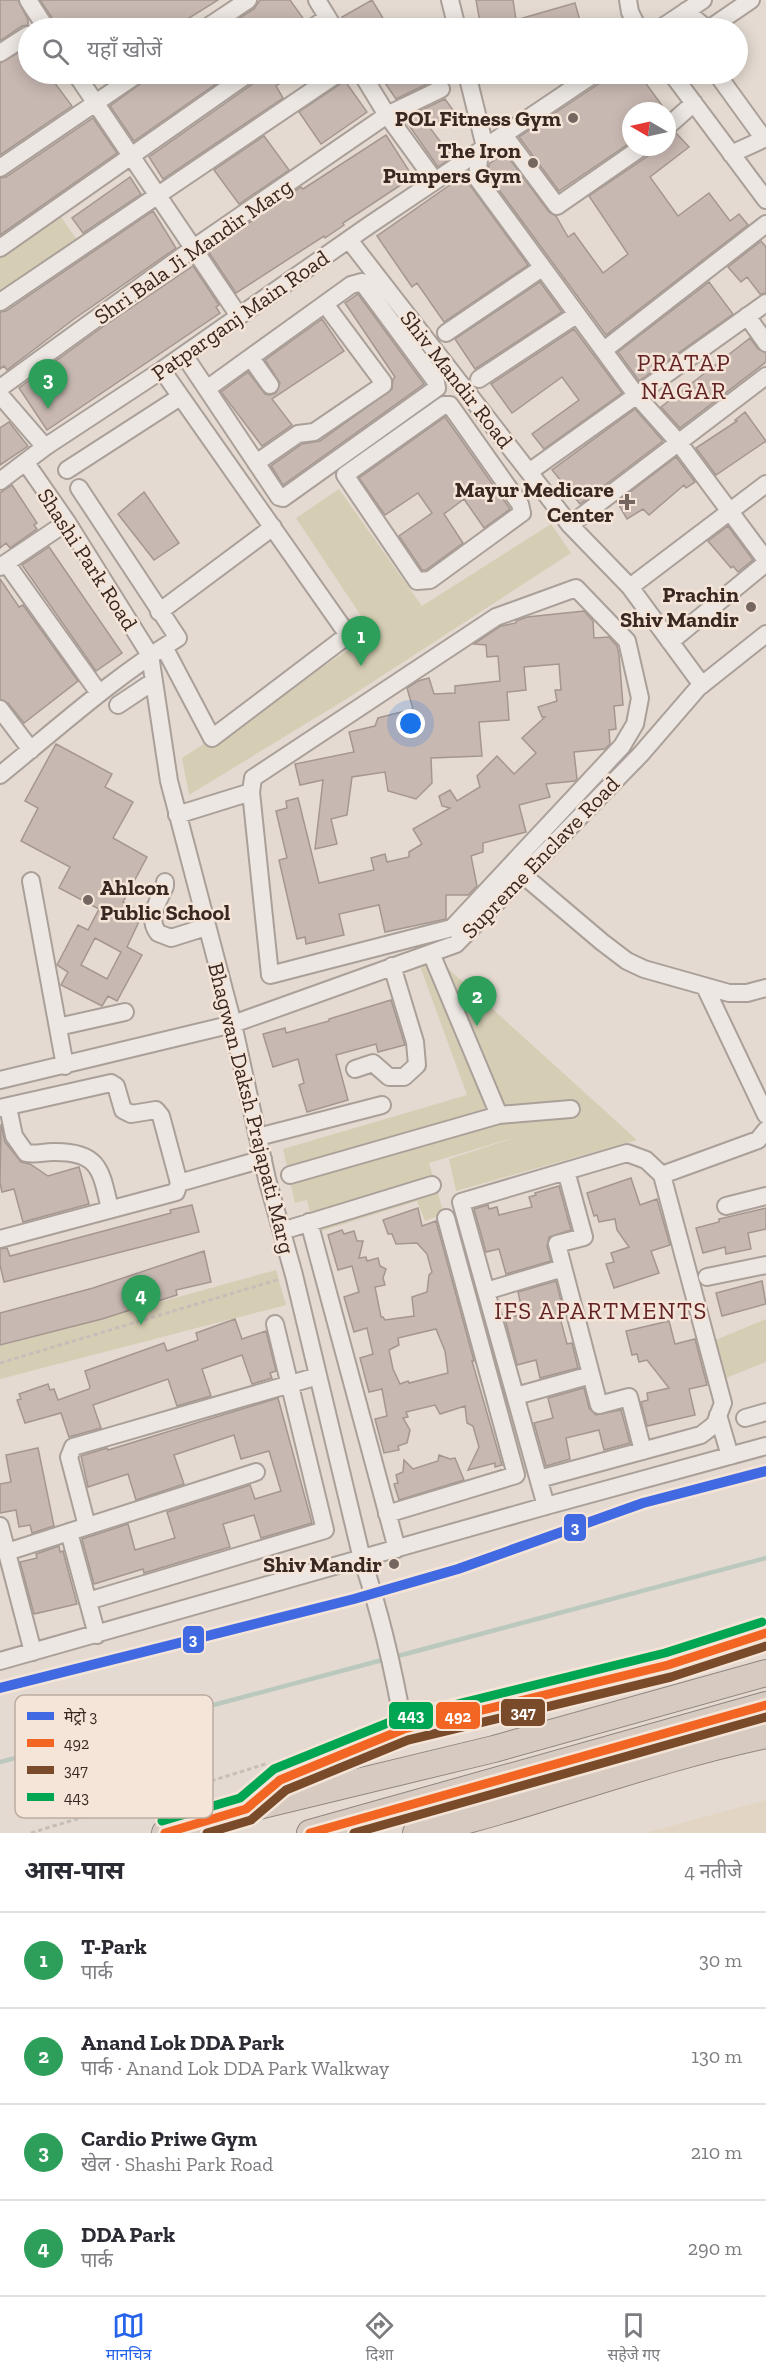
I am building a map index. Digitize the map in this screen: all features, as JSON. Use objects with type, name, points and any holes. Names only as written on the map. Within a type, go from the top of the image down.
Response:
[{"type":"highway","points":[[246,1809],[280,1780],[404,1729],[668,1665],[766,1634]]},
{"type":"highway","points":[[165,1833],[246,1809],[494,1749],[766,1673]]},
{"type":"highway","points":[[310,1833],[766,1705]]},
{"type":"highway","points":[[416,1833],[480,1818],[610,1776],[766,1735]]},
{"type":"street","points":[[28,0],[37,18]]},
{"type":"street","points":[[221,18],[248,0]]},
{"type":"street","points":[[317,0],[328,18]]},
{"type":"street","points":[[450,0],[454,18]]},
{"type":"street","points":[[628,0],[633,18]]},
{"type":"street","points":[[676,18],[703,0]]},
{"type":"street","points":[[725,18],[752,0]]},
{"type":"street","points":[[687,11],[695,18]]},
{"type":"street","points":[[0,53],[18,41]]},
{"type":"street","points":[[83,84],[130,156],[195,247],[239,316]]},
{"type":"street","points":[[0,168],[123,84]]},
{"type":"street","points":[[0,248],[234,84]]},
{"type":"street","points":[[0,302],[322,84]]},
{"type":"street","points":[[368,84],[387,115],[435,181]]},
{"type":"street","points":[[469,84],[482,149],[477,178],[637,396],[679,443],[766,561],[670,642]]},
{"type":"street","name":"Patparganj Main Road","points":[[0,481],[45,447],[162,370],[348,240],[579,84]]},
{"type":"street","points":[[679,84],[766,200]]},
{"type":"street","points":[[724,84],[765,138],[731,154]]},
{"type":"street","name":"Shri Bala Ji Mandir Marg","points":[[0,388],[195,247],[387,115],[441,89]]},
{"type":"street","points":[[676,119],[694,104]]},
{"type":"street","points":[[504,135],[557,206],[629,156]]},
{"type":"street","points":[[604,350],[766,224]]},
{"type":"street","name":"Shiv Mandir Road","points":[[348,240],[570,525],[630,587],[702,685]]},
{"type":"street","points":[[446,333],[542,268]]},
{"type":"street","points":[[184,355],[279,497],[283,498],[437,388],[436,382],[362,282],[351,285],[208,388]]},
{"type":"street","points":[[529,472],[766,303]]},
{"type":"street","points":[[256,463],[298,434],[314,432],[383,385],[325,304]]},
{"type":"street","points":[[479,379],[576,315]]},
{"type":"street","points":[[747,316],[766,343]]},
{"type":"street","points":[[251,358],[270,386]]},
{"type":"street","points":[[159,612],[273,527],[162,370]]},
{"type":"street","points":[[570,525],[766,376]]},
{"type":"street","points":[[0,396],[45,447]]},
{"type":"street","points":[[67,470],[180,397]]},
{"type":"street","points":[[444,405],[450,405],[488,458],[520,504],[522,513],[430,580],[417,581],[345,475],[444,405]]},
{"type":"street","points":[[488,458],[507,443]]},
{"type":"street","name":"Shashi Park Road","points":[[26,463],[157,651],[212,738],[348,635],[273,527]]},
{"type":"street","points":[[630,587],[766,484]]},
{"type":"street","points":[[0,775],[99,693],[178,638],[79,488]]},
{"type":"street","points":[[67,522],[3,565],[99,693]]},
{"type":"street","points":[[576,588],[627,641],[640,698],[635,724],[631,732],[622,746],[452,928],[270,975],[251,792],[254,778],[496,617],[576,588]]},
{"type":"street","name":"Supreme Enclave Road","points":[[0,1080],[233,1024],[456,944],[641,754],[702,685],[766,633]]},
{"type":"street","name":"Bhagwan Daksh Prajapati Marg","points":[[157,651],[154,681],[169,781],[233,1024],[263,1160],[294,1275],[363,1559],[374,1592],[404,1729]]},
{"type":"street","points":[[118,705],[154,681]]},
{"type":"street","points":[[0,710],[31,750]]},
{"type":"street","points":[[177,815],[251,792]]},
{"type":"street","points":[[523,875],[602,942],[627,961],[644,969],[729,993],[747,993],[766,988]]},
{"type":"street","points":[[31,881],[65,1066]]},
{"type":"street","points":[[165,882],[154,908],[153,924],[158,933],[171,938],[206,927]]},
{"type":"street","points":[[431,952],[499,1115]]},
{"type":"street","points":[[355,1069],[373,1064],[389,1077],[404,1077],[417,1065],[415,1042],[392,966]]},
{"type":"street","points":[[705,987],[766,1115]]},
{"type":"street","points":[[57,1028],[125,1012]]},
{"type":"street","points":[[0,1239],[176,1192],[179,1182],[161,1116],[156,1110],[131,1114],[123,1110],[116,1086],[111,1083],[4,1107],[14,1136],[26,1153],[34,1155],[71,1152],[95,1163],[100,1170],[110,1209]]},
{"type":"street","points":[[258,1137],[382,1105]]},
{"type":"street","points":[[290,1175],[499,1115],[571,1109]]},
{"type":"street","points":[[662,1175],[758,1140],[766,1130]]},
{"type":"street","points":[[539,1479],[701,1435],[715,1424],[723,1403],[662,1175],[646,1160],[627,1153],[461,1202],[546,1506]]},
{"type":"street","points":[[179,1182],[263,1160]]},
{"type":"street","points":[[566,1171],[584,1237],[557,1244],[599,1405],[629,1397],[643,1451]]},
{"type":"street","points":[[282,1231],[432,1185]]},
{"type":"street","points":[[726,1206],[766,1196]]},
{"type":"street","points":[[387,1514],[516,1475],[446,1218]]},
{"type":"street","points":[[309,1222],[397,1549]]},
{"type":"street","points":[[707,1277],[766,1265]]},
{"type":"street","points":[[486,1291],[563,1268]]},
{"type":"street","points":[[88,1601],[325,1530],[275,1324]]},
{"type":"street","points":[[516,1396],[591,1375]]},
{"type":"street","points":[[87,1526],[69,1457],[73,1447],[318,1377]]},
{"type":"street","points":[[745,1418],[766,1412]]},
{"type":"street","points":[[718,1415],[730,1456]]},
{"type":"street","points":[[0,1661],[766,1446]]},
{"type":"street","points":[[7,1552],[256,1472]]},
{"type":"street","points":[[0,1526],[33,1652]]},
{"type":"street","points":[[69,1532],[97,1635]]},
{"type":"path","points":[[0,1363],[294,1275]]},
{"type":"shaded area","points":[[59,214],[77,240],[0,293],[0,254]]},
{"type":"shaded area","points":[[339,489],[422,606],[551,524],[571,553],[348,698],[189,795],[182,758],[373,634],[296,518]]},
{"type":"shaded area","points":[[431,953],[637,1140],[456,1191],[449,1159],[523,1135],[429,1163],[444,1214],[425,1221],[417,1201],[315,1233],[307,1200],[295,1203],[283,1149],[467,1095],[417,958]]},
{"type":"shaded area","points":[[276,1270],[286,1305],[0,1379],[0,1346]]},
{"type":"shaded area","points":[[766,1319],[766,1362],[716,1382],[706,1344]]},
{"type":"shaded area","points":[[766,1800],[766,1833],[645,1833]]},
{"type":"building","points":[[0,0],[18,0],[27,18],[18,18],[18,29],[0,41]]},
{"type":"building","points":[[40,0],[218,0],[189,18],[52,18]]},
{"type":"building","points":[[260,0],[290,0],[303,18],[240,18],[254,9]]},
{"type":"building","points":[[372,0],[383,18],[343,18]]},
{"type":"building","points":[[476,0],[513,0],[516,18],[479,18]]},
{"type":"building","points":[[575,3],[579,18],[523,18]]},
{"type":"building","points":[[18,53],[18,84],[56,84],[72,106],[0,155],[0,63]]},
{"type":"building","points":[[140,84],[216,84],[134,141],[110,106]]},
{"type":"building","points":[[253,84],[279,84],[276,86],[283,98],[163,179],[149,157]]},
{"type":"building","points":[[341,84],[347,84],[367,112],[321,144],[299,112]]},
{"type":"building","points":[[386,84],[427,84],[396,99]]},
{"type":"building","points":[[598,84],[646,84],[659,102],[622,102],[622,148],[559,191],[519,137]]},
{"type":"building","points":[[445,99],[453,110],[430,128],[452,157],[438,167],[406,121],[407,117]]},
{"type":"building","points":[[93,118],[117,153],[0,235],[0,178],[6,177]]},
{"type":"building","points":[[676,133],[689,147],[650,177],[678,216],[709,193],[730,221],[739,214],[748,225],[606,335],[488,175],[489,164],[505,153],[549,212],[556,216],[568,237],[574,233],[603,273],[628,254],[589,196],[648,156],[676,156]]},
{"type":"building","points":[[386,135],[413,177],[343,223],[344,225],[325,238],[324,236],[236,293],[208,251],[301,187],[303,189]]},
{"type":"building","points":[[264,136],[289,170],[239,204],[214,170]]},
{"type":"building","points":[[467,173],[469,184],[528,265],[444,322],[417,283],[412,287],[377,236]]},
{"type":"building","points":[[130,177],[141,194],[83,233],[72,218]]},
{"type":"building","points":[[153,211],[176,248],[74,319],[7,370],[4,366],[0,369],[0,312],[6,311]]},
{"type":"building","points":[[761,241],[766,247],[766,293],[760,294],[747,277],[741,282],[728,267]]},
{"type":"building","points":[[193,266],[219,305],[216,307],[220,313],[47,430],[19,388],[101,328]]},
{"type":"building","points":[[540,282],[562,312],[475,369],[455,339]]},
{"type":"building","points":[[709,282],[733,314],[639,381],[618,352]]},
{"type":"building","points":[[358,294],[424,384],[283,485],[271,466],[302,444],[320,441],[392,389],[395,377],[345,303]]},
{"type":"building","points":[[322,319],[344,351],[272,399],[292,425],[262,446],[221,392],[248,372],[265,394],[276,393],[280,383],[265,360]]},
{"type":"building","points":[[574,329],[622,393],[544,449],[532,434],[579,400],[562,377],[512,413],[491,384]]},
{"type":"building","points":[[750,338],[758,349],[766,353],[766,362],[680,428],[661,407]]},
{"type":"building","points":[[635,409],[663,441],[580,504],[552,470]]},
{"type":"building","points":[[745,412],[766,441],[716,475],[696,448],[737,421],[735,420]]},
{"type":"building","points":[[445,417],[510,509],[484,528],[464,499],[444,514],[463,543],[426,570],[422,570],[399,536],[432,513],[418,493],[385,515],[359,478]]},
{"type":"building","points":[[9,422],[28,446],[0,465],[0,428]]},
{"type":"building","points":[[676,457],[695,482],[686,488],[684,485],[649,515],[643,509],[627,519],[617,502]]},
{"type":"building","points":[[12,485],[37,523],[34,525],[37,529],[10,548],[6,543],[0,548],[0,493]]},
{"type":"building","points":[[144,492],[179,543],[154,560],[118,514]]},
{"type":"building","points":[[728,526],[753,560],[738,572],[733,566],[731,568],[708,541]]},
{"type":"building","points":[[49,547],[122,653],[96,671],[22,565]]},
{"type":"building","points":[[0,579],[19,607],[23,605],[78,681],[24,723],[8,703],[0,699]]},
{"type":"building","points":[[584,611],[593,621],[594,638],[609,637],[617,646],[619,655],[623,705],[614,706],[616,729],[609,730],[610,744],[605,749],[574,752],[577,779],[575,781],[546,784],[550,797],[519,805],[526,832],[483,843],[483,852],[471,856],[477,886],[468,895],[446,895],[446,919],[385,932],[379,905],[339,914],[344,935],[306,944],[305,937],[297,939],[279,860],[287,858],[276,811],[287,808],[286,801],[298,798],[319,883],[374,870],[371,858],[385,854],[387,862],[409,857],[409,852],[422,844],[413,829],[450,808],[442,806],[439,796],[450,790],[457,801],[480,787],[477,776],[497,756],[514,774],[536,753],[522,738],[545,717],[542,717],[538,707],[557,701],[555,690],[561,690],[559,664],[524,667],[526,690],[507,692],[509,720],[479,722],[482,756],[431,758],[432,783],[416,799],[388,791],[385,772],[352,777],[347,815],[331,819],[337,844],[315,849],[323,780],[300,785],[295,764],[354,752],[349,732],[375,726],[378,718],[413,709],[407,688],[418,681],[429,678],[434,694],[455,693],[455,686],[500,681],[498,656],[487,657],[486,645],[474,644],[501,626],[516,623],[527,617]]},
{"type":"building","points":[[56,744],[112,774],[105,787],[133,802],[113,838],[147,857],[123,902],[143,913],[127,947],[142,955],[117,1001],[108,996],[102,1006],[61,985],[68,972],[57,965],[78,925],[88,930],[99,909],[59,888],[70,867],[21,841],[38,808],[25,801]],"holes":[[[95,938],[121,952],[107,979],[81,965]]]},
{"type":"building","points":[[391,1000],[405,1045],[378,1052],[376,1044],[336,1055],[348,1100],[307,1112],[299,1085],[304,1083],[298,1059],[273,1067],[263,1034],[285,1028],[286,1033]]},
{"type":"building","points":[[1,1124],[5,1142],[21,1162],[30,1164],[48,1176],[79,1167],[89,1204],[23,1222],[14,1189],[2,1192],[0,1183]]},
{"type":"building","points":[[631,1178],[640,1205],[657,1199],[670,1245],[651,1251],[659,1273],[614,1288],[606,1264],[614,1262],[611,1253],[629,1247],[617,1230],[615,1219],[599,1222],[597,1215],[594,1216],[587,1193]]},
{"type":"building","points":[[559,1186],[571,1230],[549,1237],[547,1246],[551,1261],[506,1274],[499,1249],[486,1252],[474,1209],[488,1205],[489,1209],[497,1207],[499,1215],[532,1207],[529,1197]]},
{"type":"building","points":[[192,1205],[199,1232],[4,1282],[0,1265],[0,1249],[7,1248],[10,1256],[171,1213],[170,1210]]},
{"type":"building","points":[[418,1208],[422,1226],[436,1221],[474,1361],[472,1361],[502,1465],[495,1467],[495,1463],[468,1470],[479,1447],[473,1426],[467,1423],[465,1406],[440,1414],[435,1405],[406,1412],[408,1417],[403,1418],[410,1430],[407,1443],[398,1446],[399,1450],[384,1453],[375,1419],[387,1416],[382,1389],[369,1392],[360,1358],[373,1354],[367,1328],[354,1332],[344,1297],[359,1292],[352,1266],[338,1270],[328,1235],[342,1230],[344,1234],[354,1231],[357,1241],[363,1241],[359,1258],[366,1257],[367,1261],[378,1258],[380,1266],[386,1269],[383,1278],[385,1285],[375,1287],[381,1317],[385,1320],[414,1316],[412,1297],[427,1292],[429,1275],[432,1272],[427,1254],[417,1243],[396,1244],[392,1234],[388,1234],[383,1220]],"holes":[[[436,1329],[445,1351],[448,1373],[400,1384],[393,1369],[389,1350],[399,1345],[398,1338]]]},
{"type":"building","points":[[766,1208],[766,1229],[748,1233],[751,1249],[726,1254],[725,1247],[703,1253],[696,1228],[719,1222],[719,1219]]},
{"type":"building","points":[[204,1251],[211,1282],[176,1290],[177,1295],[102,1319],[0,1345],[0,1313],[93,1288]]},
{"type":"building","points":[[556,1281],[564,1312],[559,1314],[567,1344],[572,1343],[578,1368],[540,1378],[536,1360],[517,1365],[505,1319],[523,1314],[518,1292]]},
{"type":"building","points":[[762,1281],[766,1304],[722,1316],[716,1293]]},
{"type":"building","points":[[235,1319],[242,1339],[266,1331],[276,1371],[270,1373],[272,1378],[252,1384],[242,1355],[202,1369],[211,1396],[177,1406],[168,1379],[93,1405],[101,1428],[69,1437],[61,1413],[25,1423],[17,1400],[21,1399],[19,1394],[48,1384],[50,1390],[54,1389],[58,1400],[89,1389],[85,1371],[164,1343],[167,1351],[198,1340],[196,1333]]},
{"type":"building","points":[[669,1321],[675,1344],[695,1339],[707,1385],[689,1389],[695,1415],[647,1426],[641,1402],[648,1400],[647,1393],[669,1388],[647,1360],[639,1362],[637,1354],[632,1355],[626,1331]]},
{"type":"building","points":[[584,1388],[589,1408],[596,1415],[621,1410],[630,1443],[604,1450],[599,1430],[566,1438],[570,1459],[546,1466],[534,1423],[553,1418],[548,1398]]},
{"type":"building","points":[[278,1398],[312,1523],[261,1538],[254,1515],[223,1524],[230,1547],[144,1573],[143,1569],[94,1584],[82,1539],[128,1524],[135,1550],[175,1538],[167,1512],[250,1485],[255,1499],[281,1491],[269,1451],[241,1459],[234,1435],[174,1455],[184,1484],[136,1500],[128,1474],[88,1487],[81,1456],[107,1448],[108,1450]]},
{"type":"building","points":[[38,1448],[54,1526],[32,1533],[30,1525],[19,1527],[16,1510],[0,1513],[0,1484],[11,1482],[6,1455]]},
{"type":"building","points":[[439,1455],[450,1459],[455,1458],[464,1480],[399,1500],[394,1484],[398,1483],[396,1475],[403,1472],[404,1460],[413,1469],[438,1461]]},
{"type":"building","points":[[59,1546],[60,1552],[63,1551],[77,1604],[34,1614],[20,1562],[37,1558],[36,1554]]},
{"type":"waterway","points":[[394,1657],[766,1558]]},
{"type":"waterway","points":[[213,1705],[386,1659]]},
{"type":"waterway","points":[[0,1762],[15,1758]]},
{"type":"metro line","name":"3","points":[[0,1688],[354,1599],[458,1569],[643,1503],[766,1471]]},
{"type":"transit line","name":"443","points":[[213,1806],[240,1798],[274,1769],[400,1718],[665,1653],[762,1622]]},
{"type":"transit line","name":"492","points":[[165,1833],[246,1809],[280,1780],[404,1729],[668,1665],[766,1633]]},
{"type":"transit line","name":"347","points":[[207,1833],[251,1820],[286,1790],[408,1740],[671,1677],[766,1646]]},
{"type":"transit line","name":"492","points":[[310,1833],[766,1705]]},
{"type":"transit line","name":"347","points":[[354,1833],[766,1717]]},
{"type":"transit line","name":"443","points":[[162,1821],[172,1818]]},
{"type":"place","name":"POL Fitness Gym","points":[[573,118]]},
{"type":"place","name":"The Iron Pumpers Gym","points":[[533,163]]},
{"type":"place","name":"Cardio Priwe Gym","points":[[48,409]]},
{"type":"place","name":"Mayur Medicare Center","points":[[627,502]]},
{"type":"place","name":"Prachin Shiv Mandir","points":[[751,607]]},
{"type":"place","name":"T-Park","points":[[361,666]]},
{"type":"place","name":"Ahlcon Public School","points":[[88,900]]},
{"type":"place","name":"Anand Lok DDA Park","points":[[477,1026]]},
{"type":"place","name":"DDA Park","points":[[141,1325]]},
{"type":"place","name":"Shiv Mandir","points":[[394,1564]]},
{"type":"district","name":"PRATAP NAGAR","points":[[684,377]]},
{"type":"district","name":"IFS APARTMENTS","points":[[601,1311]]}]
